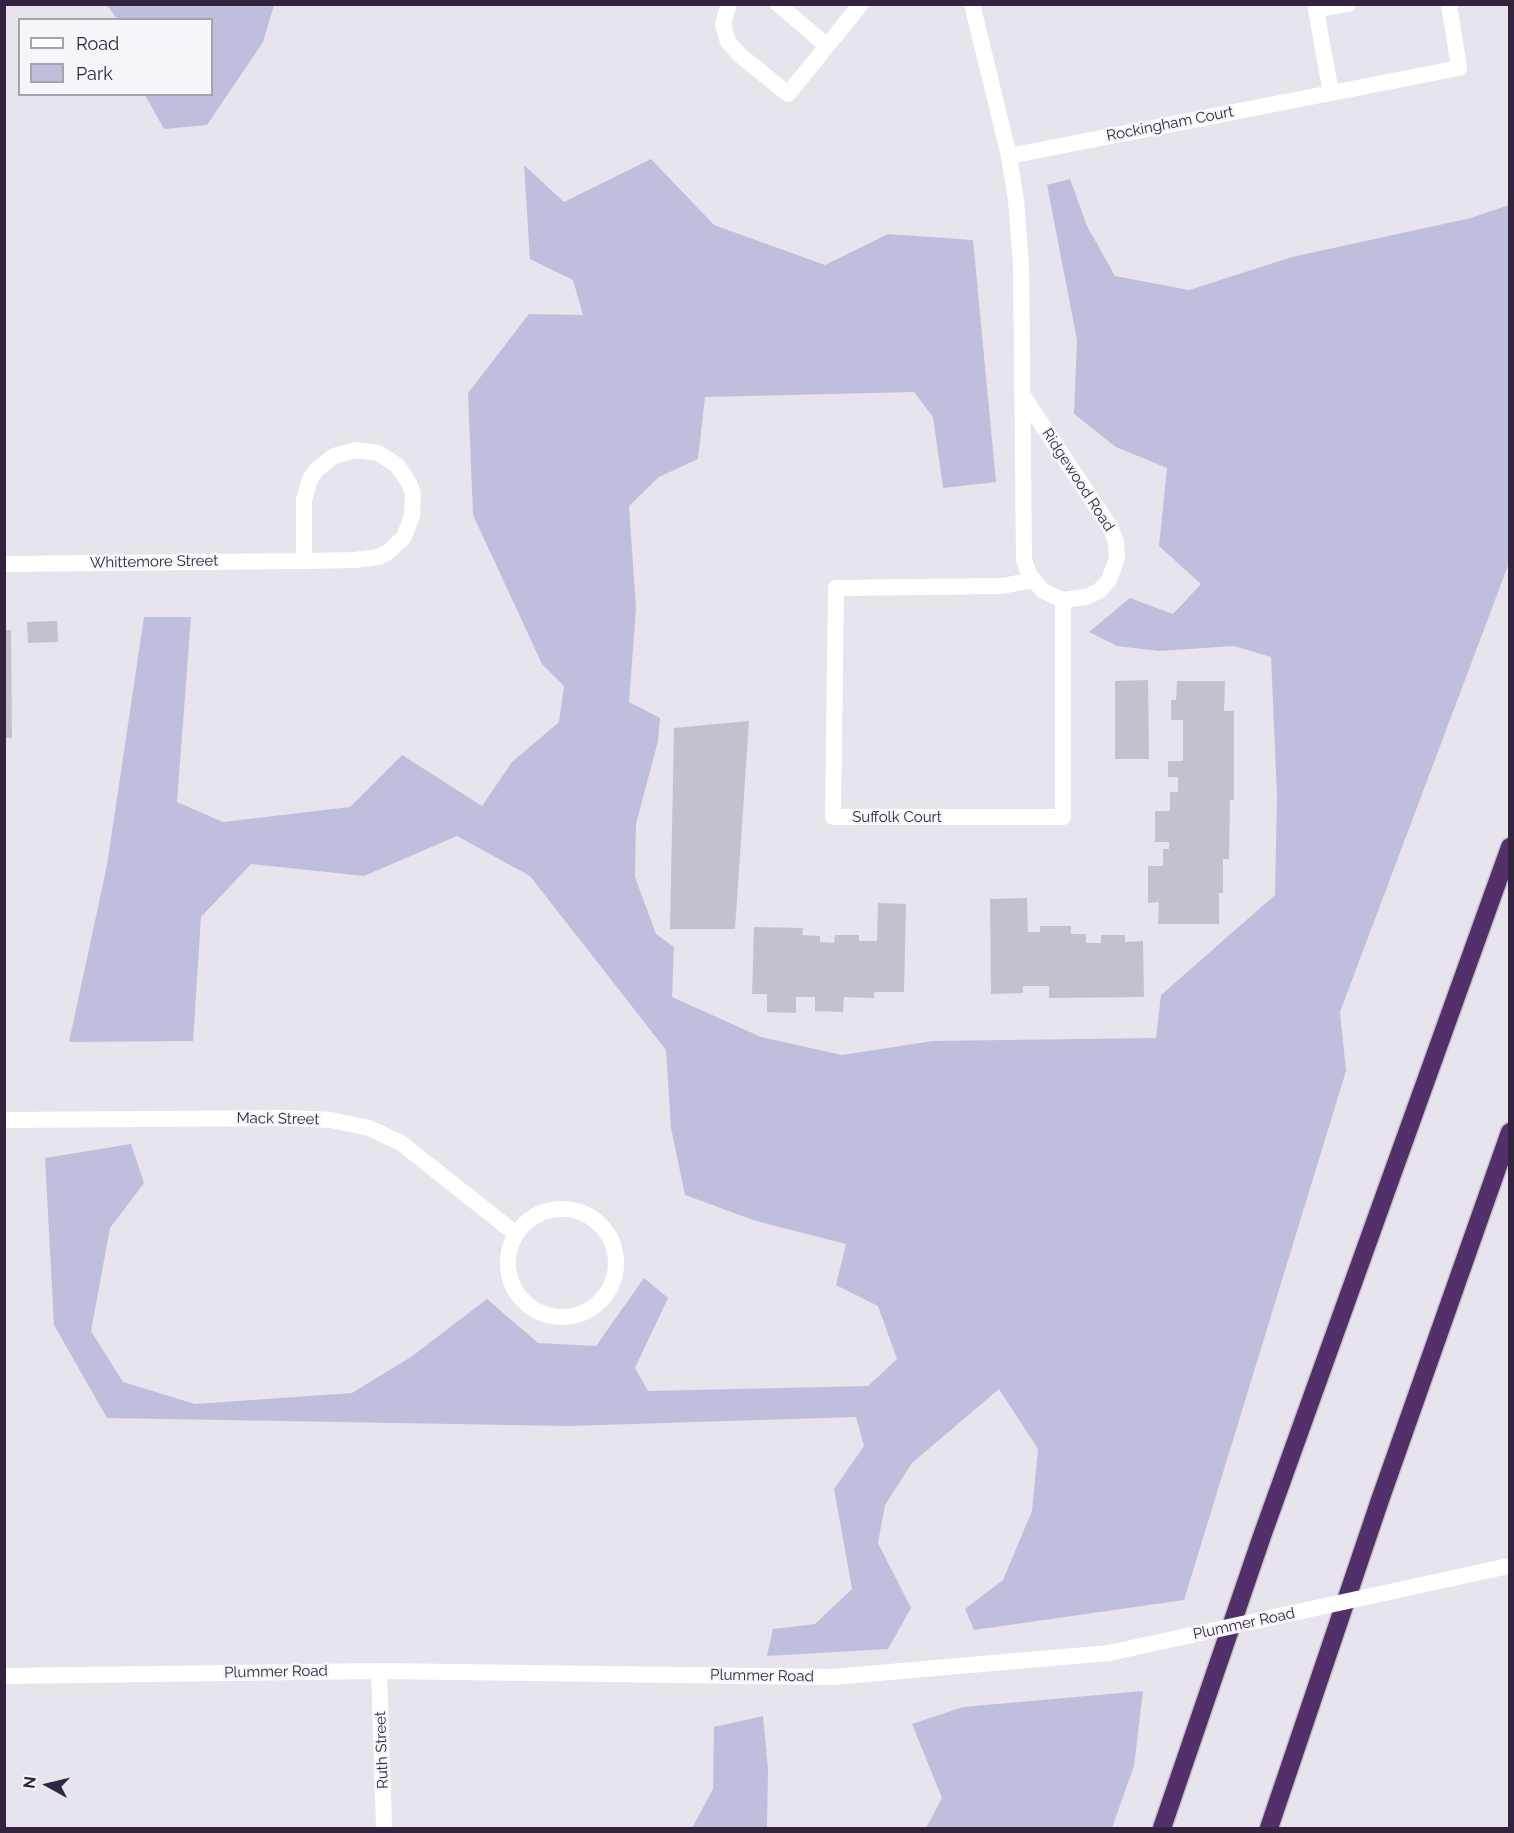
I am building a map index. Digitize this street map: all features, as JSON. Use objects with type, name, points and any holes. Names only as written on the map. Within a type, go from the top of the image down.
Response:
[{"type":"highway","points":[[1162,1828],[1266,1525],[1509,847]]},
{"type":"highway","points":[[1269,1828],[1380,1500],[1509,1132]]},
{"type":"street","points":[[729,4],[723,24],[728,42],[741,56],[788,94],[861,4]]},
{"type":"street","points":[[778,4],[827,46]]},
{"type":"street","name":"Ridgewood Road","points":[[972,4],[1009,156],[1021,264],[1024,552],[1026,567],[1033,580]]},
{"type":"street","points":[[1331,93],[1316,10],[1348,4]]},
{"type":"street","name":"Rockingham Court","points":[[1009,156],[1459,68],[1449,4]]},
{"type":"street","name":"Ridgewood Road","points":[[1023,396],[1110,527],[1116,542],[1116,565],[1105,586],[1086,597],[1064,600]]},
{"type":"street","name":"Whittemore Street","points":[[4,564],[304,561],[366,560],[388,552],[409,527],[414,505],[409,483],[397,465],[378,453],[356,450],[334,456],[316,470],[310,479],[304,500],[304,561]]},
{"type":"street","points":[[1033,580],[1043,591],[1064,600]]},
{"type":"street","name":"Suffolk Court","points":[[1033,580],[1002,586],[836,588],[833,817],[1063,817],[1064,600]]},
{"type":"street","name":"Mack Street","points":[[4,1120],[290,1118],[331,1120],[369,1128],[401,1143],[516,1234]]},
{"type":"street","points":[[563,1208],[581,1212],[597,1221],[609,1235],[615,1253],[615,1270],[610,1287],[601,1300],[587,1311],[562,1316],[537,1311],[523,1300],[513,1286],[508,1269],[509,1251],[516,1234],[528,1220],[545,1212],[563,1208]]},
{"type":"street","name":"Plummer Road","points":[[4,1676],[379,1671],[832,1677],[1108,1653],[1507,1566]]},
{"type":"street","name":"Ruth Street","points":[[379,1671],[384,1828]]},
{"type":"green space","points":[[107,5],[274,5],[263,42],[207,125],[164,129],[146,96],[213,96],[213,18],[116,18]]},
{"type":"green space","points":[[651,159],[714,225],[825,265],[888,234],[973,240],[996,482],[943,488],[933,417],[914,392],[705,397],[698,459],[659,477],[629,506],[636,608],[629,702],[660,718],[658,741],[636,824],[635,877],[656,934],[674,947],[672,997],[761,1037],[842,1055],[933,1041],[1156,1038],[1161,995],[1275,895],[1277,796],[1271,657],[1234,646],[1159,651],[1117,646],[1089,632],[1130,598],[1173,614],[1201,584],[1159,546],[1167,468],[1116,447],[1074,414],[1077,340],[1047,185],[1070,179],[1087,226],[1115,276],[1189,290],[1292,257],[1471,218],[1509,205],[1509,563],[1340,1012],[1346,1071],[1184,1600],[974,1630],[965,1609],[1003,1580],[1032,1511],[1038,1449],[999,1389],[912,1463],[885,1505],[878,1543],[911,1608],[888,1649],[767,1656],[773,1629],[815,1624],[852,1589],[834,1489],[864,1446],[856,1417],[569,1426],[107,1418],[54,1325],[45,1158],[131,1144],[144,1183],[110,1228],[91,1331],[123,1382],[195,1404],[352,1393],[411,1357],[487,1299],[538,1343],[596,1346],[644,1278],[668,1298],[635,1368],[648,1391],[868,1386],[897,1359],[878,1306],[836,1285],[846,1244],[756,1221],[685,1195],[671,1128],[666,1050],[530,876],[457,836],[364,876],[251,864],[201,917],[193,1041],[69,1042],[107,865],[144,617],[191,617],[177,802],[223,822],[350,807],[402,755],[482,806],[512,762],[559,722],[564,686],[542,664],[473,515],[468,393],[529,314],[583,315],[573,280],[530,259],[524,165],[564,202]]},
{"type":"green space","points":[[1143,1691],[1134,1766],[1112,1828],[926,1828],[942,1798],[912,1724],[963,1707]]},
{"type":"green space","points":[[763,1716],[768,1769],[767,1828],[692,1828],[713,1789],[714,1727]]},
{"type":"building","points":[[57,621],[58,642],[28,643],[27,622]]},
{"type":"building","points":[[4,630],[11,630],[12,738],[4,738]]},
{"type":"building","points":[[1148,680],[1149,759],[1115,759],[1115,681]]},
{"type":"building","points":[[1177,681],[1225,681],[1224,711],[1234,711],[1234,800],[1230,800],[1229,859],[1223,859],[1223,893],[1219,893],[1219,924],[1158,924],[1159,902],[1148,903],[1148,866],[1163,866],[1163,849],[1169,849],[1169,842],[1155,842],[1155,811],[1170,811],[1170,792],[1178,792],[1178,777],[1168,777],[1168,761],[1183,761],[1183,720],[1171,720],[1171,700],[1176,700]]},
{"type":"building","points":[[749,721],[735,929],[670,929],[674,728]]},
{"type":"building","points":[[1027,898],[1028,932],[1040,932],[1040,926],[1071,926],[1071,934],[1086,934],[1086,943],[1101,943],[1101,935],[1125,935],[1125,942],[1143,941],[1144,997],[1049,998],[1049,986],[1023,986],[1023,993],[991,994],[990,899]]},
{"type":"building","points":[[878,903],[906,904],[904,992],[874,992],[874,998],[844,997],[843,1012],[815,1011],[815,997],[796,997],[796,1013],[767,1012],[767,994],[752,994],[754,927],[803,928],[802,935],[820,936],[820,942],[834,943],[835,935],[859,935],[859,941],[877,941]]}]
